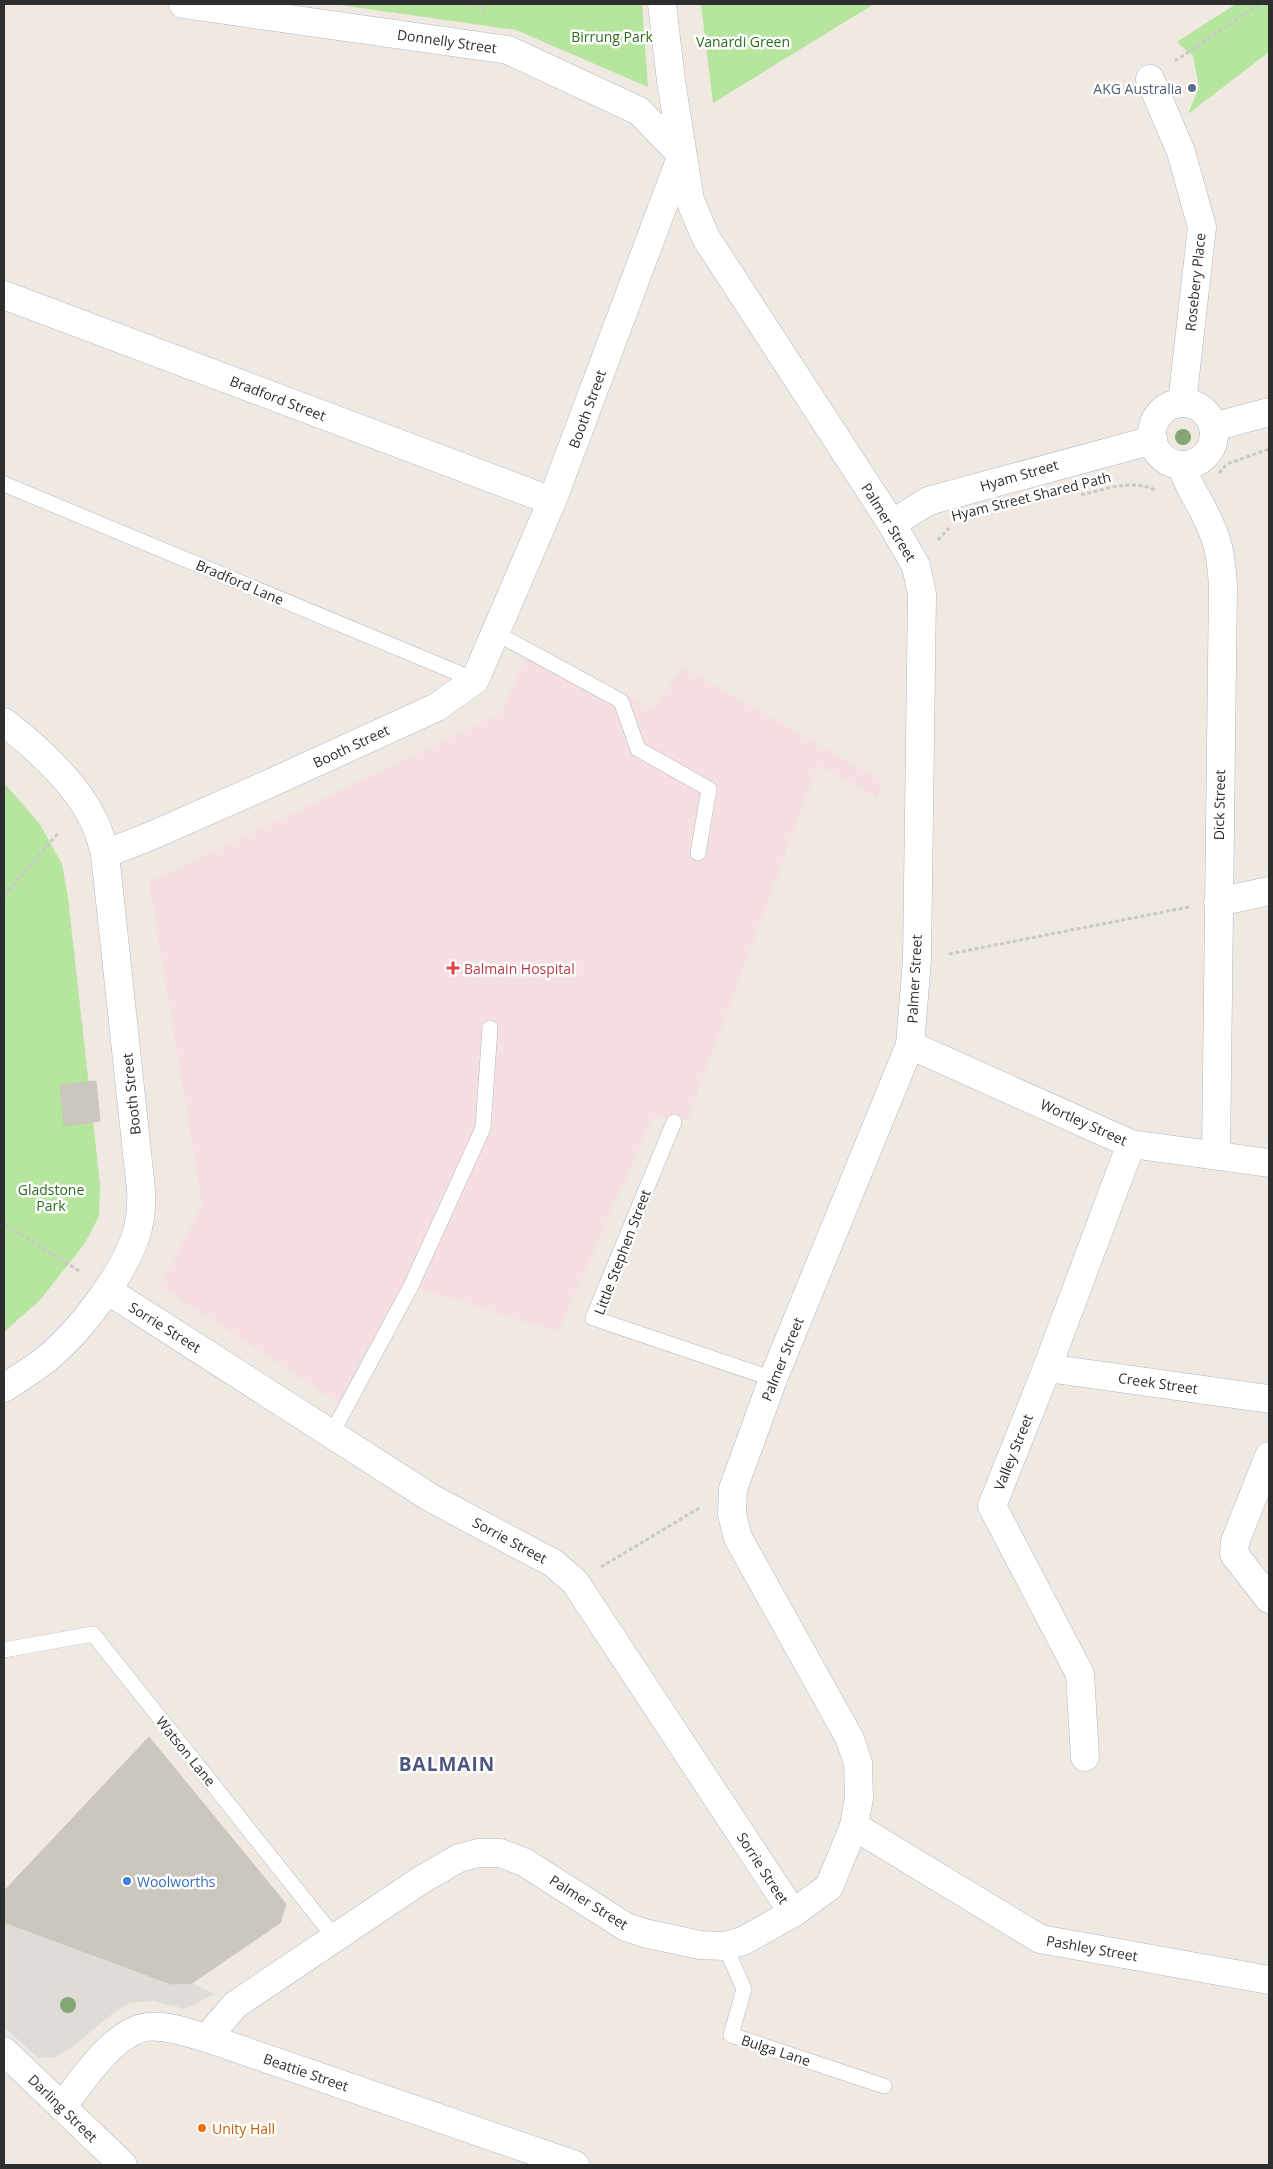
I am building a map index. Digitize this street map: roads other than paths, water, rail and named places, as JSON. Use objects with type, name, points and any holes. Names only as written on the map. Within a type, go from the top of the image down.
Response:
[{"type":"street","name":"Donnelly Street","points":[[183,4],[508,50],[639,112],[682,155]]},
{"type":"street","name":"Booth Street","points":[[4,1388],[46,1359],[83,1321],[107,1290],[132,1248],[142,1208],[105,854],[273,782],[437,706],[475,680],[552,501],[682,155],[662,4]]},
{"type":"street","name":"Rosebery Place","points":[[1150,79],[1181,152],[1202,227],[1182,403]]},
{"type":"street","name":"Palmer Street","points":[[208,2038],[235,2005],[421,1880],[459,1858],[478,1853],[500,1853],[524,1862],[542,1872],[626,1927],[644,1933],[700,1945],[725,1946],[743,1941],[793,1913],[829,1887],[854,1826],[859,1798],[858,1764],[850,1738],[738,1538],[732,1514],[732,1489],[774,1379],[910,1045],[917,960],[922,594],[916,566],[892,524],[706,238],[690,200],[682,155]]},
{"type":"street","name":"Bradford Street","points":[[4,295],[552,501]]},
{"type":"street","points":[[1182,403],[1201,409],[1209,417],[1214,436],[1207,453],[1200,460],[1192,464],[1182,465],[1163,458],[1156,450],[1152,430],[1162,411],[1182,403]]},
{"type":"street","points":[[1213,427],[1269,412]]},
{"type":"street","name":"Hyam Street","points":[[892,524],[928,501],[1153,440]]},
{"type":"street","name":"Dick Street","points":[[1182,465],[1185,479],[1206,516],[1220,549],[1223,586],[1216,1154]]},
{"type":"street","points":[[4,722],[24,738],[48,762],[81,800],[94,821],[105,854]]},
{"type":"street","points":[[1218,902],[1269,891]]},
{"type":"street","name":"Wortley Street","points":[[910,1045],[1131,1144],[1216,1154],[1269,1163]]},
{"type":"street","name":"Valley Street","points":[[1085,1757],[1080,1674],[992,1506],[1047,1368],[1131,1144]]},
{"type":"street","name":"Sorrie Street","points":[[107,1290],[431,1498],[553,1563],[575,1582],[793,1913]]},
{"type":"street","name":"Creek Street","points":[[1047,1368],[1269,1399]]},
{"type":"street","points":[[1269,1456],[1235,1542],[1234,1554],[1269,1599]]},
{"type":"street","name":"Pashley Street","points":[[854,1826],[1040,1940],[1269,1980]]},
{"type":"street","name":"Beattie Street","points":[[62,2107],[100,2059],[131,2033],[148,2027],[177,2030],[208,2038],[575,2165]]},
{"type":"street","name":"Darling Street","points":[[4,2051],[123,2165]]},
{"type":"lane","name":"Bradford Lane","points":[[4,484],[475,680]]},
{"type":"lane","points":[[496,633],[622,701],[638,749],[709,789],[698,853]]},
{"type":"lane","points":[[332,1433],[411,1286],[483,1128],[490,1028]]},
{"type":"lane","name":"Little Stephen Street","points":[[674,1122],[593,1318],[774,1379]]},
{"type":"lane","name":"Watson Lane","points":[[4,1650],[93,1634],[335,1938]]},
{"type":"lane","name":"Bulga Lane","points":[[725,1946],[744,1989],[731,2035],[884,2086]]},
{"type":"place","name":"AKG Australia","points":[[1192,88]]},
{"type":"place","name":"Balmain Hospital","points":[[453,968]]},
{"type":"place","name":"Woolworths","points":[[127,1881]]},
{"type":"place","name":"Unity Hall","points":[[202,2128]]},
{"type":"district","name":"BALMAIN","points":[[447,1764]]},
{"type":"park label","name":"Birrung Park","points":[[612,36]]},
{"type":"park label","name":"Vanardi Green","points":[[743,41]]},
{"type":"park label","name":"Gladstone Park","points":[[51,1198]]}]
